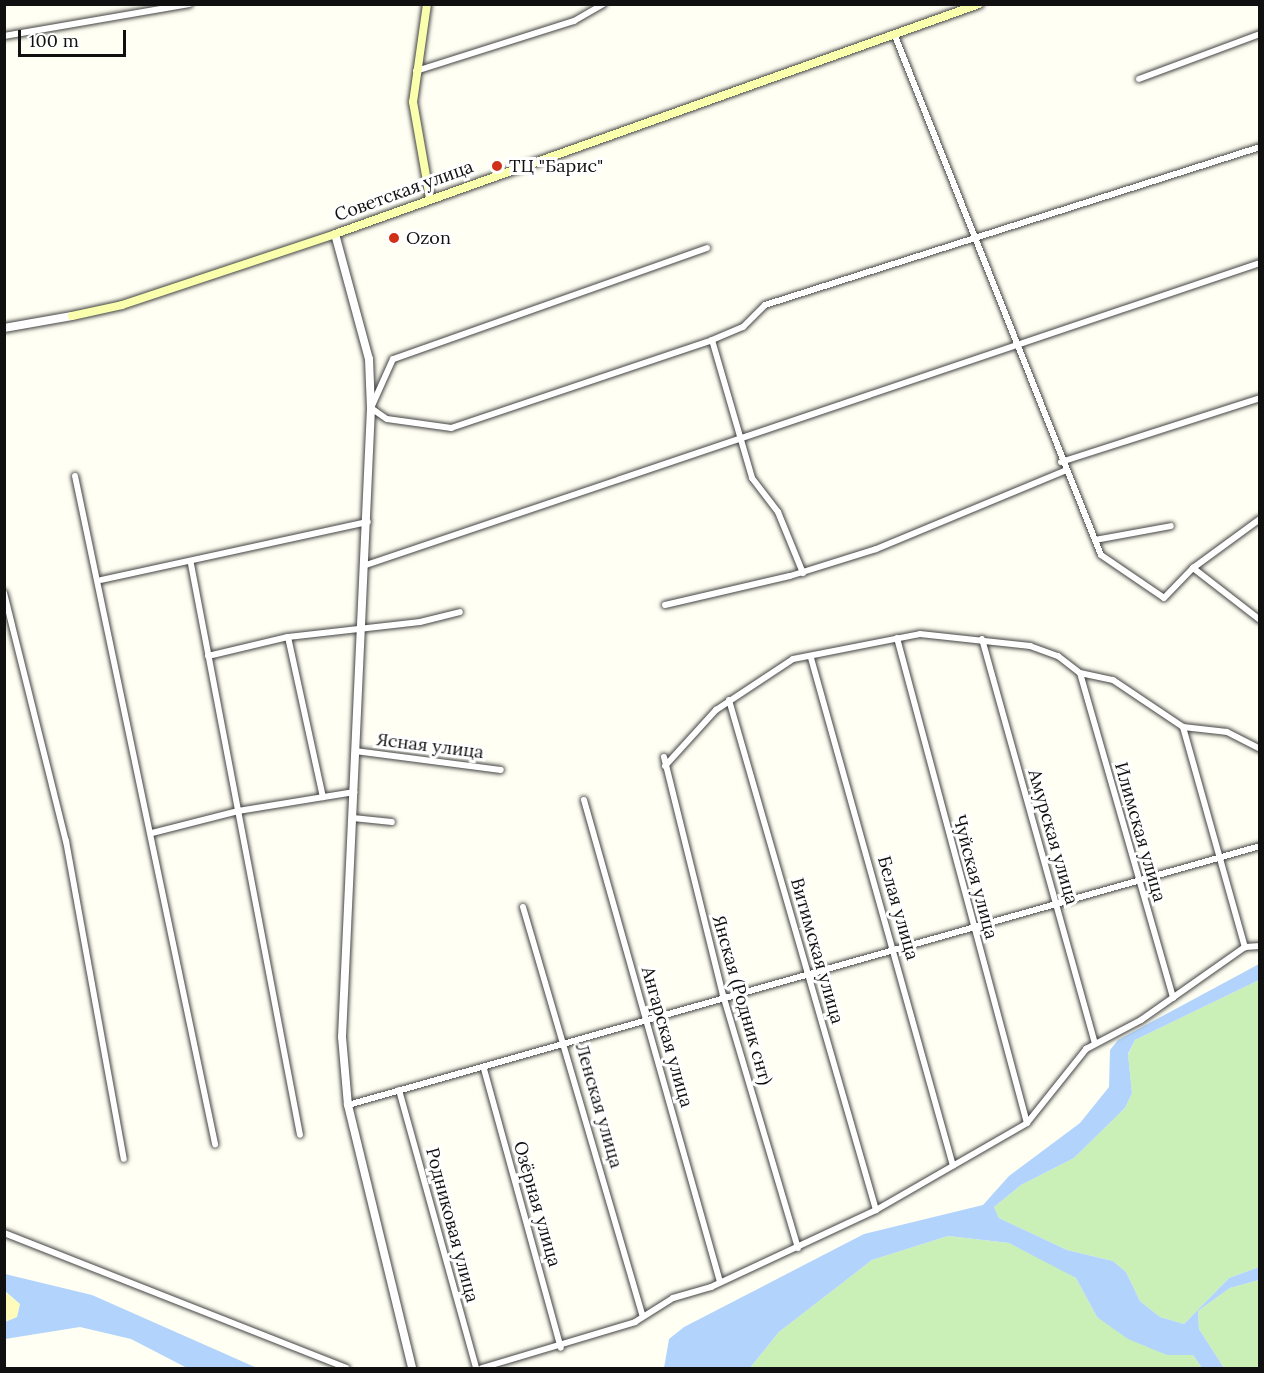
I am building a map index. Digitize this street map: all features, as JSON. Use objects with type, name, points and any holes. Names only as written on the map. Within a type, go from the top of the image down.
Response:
[{"type":"main road","points":[[427,4],[412,102],[430,198]]},
{"type":"main road","name":"Советская улица","points":[[72,316],[122,305],[335,234],[430,198],[895,36],[979,4]]},
{"type":"street","points":[[4,36],[189,4]]},
{"type":"street","points":[[416,72],[574,21],[603,4]]},
{"type":"street","points":[[1139,79],[1260,34]]},
{"type":"street","points":[[895,36],[1021,342],[1019,354],[1064,471],[1101,555],[1164,598],[1193,568],[1260,519]]},
{"type":"street","points":[[371,408],[387,419],[451,428],[712,340],[743,327],[765,305],[1260,147]]},
{"type":"street","points":[[335,234],[369,359],[371,408],[369,522],[355,751],[342,1037],[348,1105],[412,1368]]},
{"type":"street","points":[[371,408],[393,359],[707,248]]},
{"type":"street","points":[[366,565],[1260,263]]},
{"type":"street","name":"Советская улица","points":[[4,328],[72,316]]},
{"type":"street","points":[[712,340],[753,478],[778,512],[803,573]]},
{"type":"street","points":[[1061,462],[1260,398]]},
{"type":"street","points":[[665,605],[803,573],[876,549],[1064,471]]},
{"type":"street","points":[[75,476],[100,580],[215,1144]]},
{"type":"street","points":[[100,580],[191,564],[369,522]]},
{"type":"street","points":[[1095,540],[1171,526]]},
{"type":"street","points":[[191,564],[300,1135]]},
{"type":"street","points":[[1193,568],[1260,620]]},
{"type":"street","points":[[4,593],[66,841],[123,1160]]},
{"type":"street","points":[[208,656],[288,637],[363,628],[460,612]]},
{"type":"street","points":[[288,637],[323,797]]},
{"type":"street","points":[[665,766],[729,700],[793,659],[811,658],[897,638],[982,639],[1049,653],[1080,673],[1113,680],[1183,727],[1227,732],[1260,749]]},
{"type":"street","name":"Чуйская улица","points":[[897,638],[972,927],[1027,1123]]},
{"type":"street","name":"Амурская улица","points":[[982,639],[1095,1042]]},
{"type":"street","name":"Белая улица","points":[[811,658],[896,952],[953,1166]]},
{"type":"street","name":"Илимская улица","points":[[1080,673],[1173,998]]},
{"type":"street","name":"Витимская улица","points":[[729,700],[876,1210]]},
{"type":"street","points":[[1183,727],[1216,856],[1245,947]]},
{"type":"street","name":"Ясная улица","points":[[355,751],[501,770]]},
{"type":"street","name":"Янская (Родник снт)","points":[[664,757],[723,995],[798,1248]]},
{"type":"street","points":[[152,833],[238,811],[354,792]]},
{"type":"street","name":"Ангарская улица","points":[[584,800],[720,1282]]},
{"type":"street","points":[[353,818],[392,822]]},
{"type":"street","points":[[348,1105],[567,1045],[723,995],[808,976],[896,952],[972,927],[1216,856],[1260,846]]},
{"type":"street","name":"Ленская улица","points":[[522,908],[567,1045],[642,1314]]},
{"type":"street","points":[[482,1368],[561,1348],[798,1248],[876,1210],[1027,1123],[1075,1057],[1095,1042],[1173,998],[1245,947],[1260,946]]},
{"type":"street","name":"Озёрная улица","points":[[484,1069],[561,1348]]},
{"type":"street","name":"Родниковая улица","points":[[399,1090],[476,1368]]},
{"type":"street","points":[[4,1233],[346,1368]]},
{"type":"green space","points":[[1259,980],[1259,1267],[1229,1278],[1184,1324],[1160,1317],[1140,1301],[1126,1272],[1113,1261],[1067,1250],[999,1218],[994,1207],[1021,1185],[1074,1158],[1125,1108],[1132,1093],[1128,1055],[1135,1040]]},
{"type":"green space","points":[[948,1236],[1009,1243],[1059,1268],[1076,1278],[1097,1317],[1167,1355],[1193,1355],[1202,1368],[750,1368],[779,1332],[872,1260]]},
{"type":"green space","points":[[1259,1280],[1259,1368],[1224,1368],[1199,1329],[1198,1311],[1230,1288]]},
{"type":"sand","points":[[4,1291],[20,1304],[17,1317],[5,1322]]},
{"type":"water","points":[[1259,964],[1259,980],[1135,1040],[1128,1054],[1132,1093],[1125,1108],[1074,1158],[1021,1185],[994,1207],[999,1218],[1067,1250],[1113,1261],[1126,1272],[1140,1301],[1160,1317],[1184,1324],[1229,1278],[1259,1267],[1259,1280],[1230,1288],[1198,1311],[1199,1329],[1224,1368],[1202,1368],[1193,1355],[1167,1355],[1128,1339],[1097,1317],[1076,1278],[1009,1243],[948,1236],[872,1260],[779,1332],[750,1368],[664,1368],[669,1339],[684,1327],[864,1234],[983,1205],[1009,1176],[1080,1123],[1109,1087],[1110,1050],[1118,1040]]},
{"type":"water","points":[[5,1274],[92,1295],[257,1368],[187,1368],[131,1339],[80,1327],[5,1339],[5,1322],[17,1317],[20,1304],[5,1291]]},
{"type":"place","name":"ТЦ \"Барис\"","points":[[497,166]]},
{"type":"place","name":"Ozon","points":[[394,238]]}]
